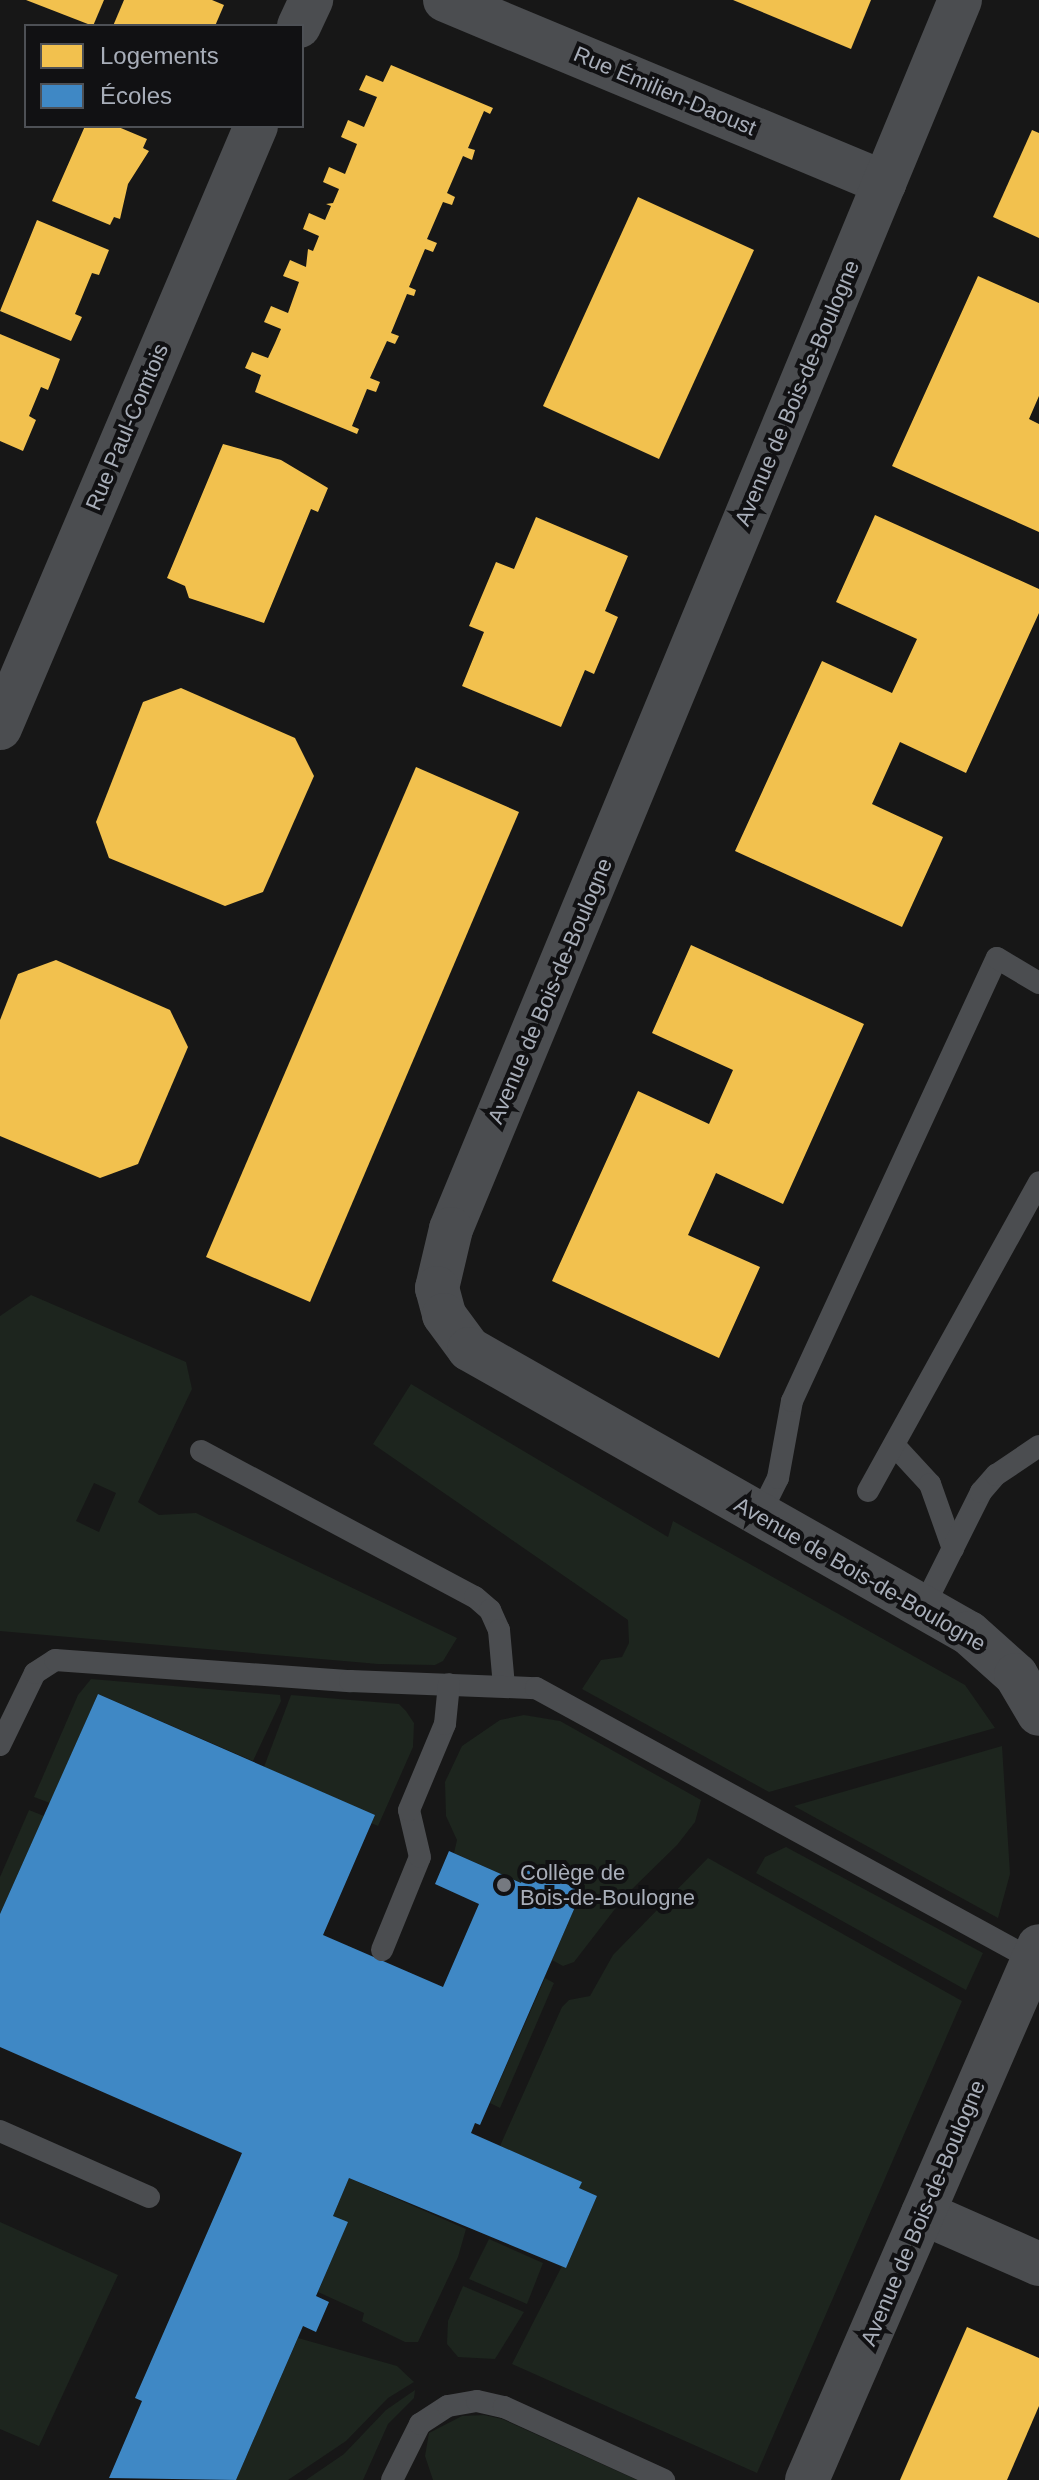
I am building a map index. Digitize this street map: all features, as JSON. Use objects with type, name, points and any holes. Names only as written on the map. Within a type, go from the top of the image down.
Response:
[{"type":"street","points":[[300,24],[311,0]]},
{"type":"street","name":"Rue Émilien-Daoust","points":[[445,0],[884,183]]},
{"type":"street","name":"Avenue de Bois-de-Boulogne","points":[[960,0],[451,1229],[437,1274],[444,1315],[469,1349],[998,1654],[1039,1714]]},
{"type":"street","name":"Rue Paul-Comtois","points":[[0,728],[255,128]]},
{"type":"street","name":"Avenue de Bois-de-Boulogne","points":[[807,2480],[1036,1953]]},
{"type":"street","points":[[923,2213],[1039,2264]]},
{"type":"lane","points":[[759,1516],[778,1478],[792,1401],[997,958],[1039,983]]},
{"type":"lane","points":[[868,1491],[1039,1182]]},
{"type":"lane","points":[[894,1445],[930,1484],[953,1549]]},
{"type":"lane","points":[[923,1608],[981,1492],[996,1475],[1039,1446]]},
{"type":"lane","points":[[201,1451],[475,1597],[490,1610],[499,1630],[504,1686]]},
{"type":"lane","points":[[0,1745],[35,1673],[55,1660],[536,1688],[746,1807],[1036,1953]]},
{"type":"lane","points":[[382,1950],[420,1857],[409,1810],[445,1724],[449,1684]]},
{"type":"lane","points":[[0,2131],[149,2197]]},
{"type":"lane","points":[[392,2480],[420,2424],[448,2406],[477,2401],[504,2407],[664,2480]]},
{"type":"shaded area","points":[[31,1295],[186,1362],[192,1389],[138,1502],[159,1515],[196,1513],[457,1638],[443,1661],[435,1665],[378,1664],[0,1631],[0,1316]],"holes":[[[94,1483],[116,1493],[99,1532],[76,1521]]]},
{"type":"shaded area","points":[[411,1384],[668,1537],[673,1521],[965,1685],[995,1728],[769,1792],[582,1689],[601,1660],[622,1657],[629,1643],[628,1620],[373,1444]]},
{"type":"shaded area","points":[[91,1679],[280,1695],[281,1701],[253,1761],[98,1694],[50,1803],[34,1797],[78,1695]]},
{"type":"shaded area","points":[[291,1695],[399,1704],[414,1723],[413,1747],[378,1826],[371,1823],[374,1815],[264,1767]]},
{"type":"shaded area","points":[[524,1715],[560,1721],[701,1800],[695,1822],[677,1845],[625,1896],[574,1962],[563,1966],[552,1960],[582,1891],[528,1867],[521,1883],[454,1853],[457,1840],[446,1816],[445,1782],[462,1746],[500,1720]]},
{"type":"shaded area","points":[[1002,1746],[1010,1874],[998,1918],[794,1806]]},
{"type":"shaded area","points":[[29,1810],[44,1816],[0,1914],[0,1877]]},
{"type":"shaded area","points":[[786,1847],[983,1953],[966,1990],[756,1873],[765,1857]]},
{"type":"shaded area","points":[[708,1858],[962,2001],[757,2473],[512,2364],[562,2266],[566,2268],[597,2196],[579,2188],[581,2182],[500,2146],[562,2007],[569,2000],[590,1996],[613,1955]]},
{"type":"shaded area","points":[[545,1978],[554,1983],[500,2108],[490,2103]]},
{"type":"shaded area","points":[[349,2178],[466,2229],[458,2257],[418,2342],[405,2342],[362,2321],[364,2313],[318,2292],[347,2223],[333,2216]]},
{"type":"shaded area","points":[[0,2222],[118,2275],[39,2446],[0,2429]]},
{"type":"shaded area","points":[[489,2239],[543,2263],[527,2304],[469,2279]]},
{"type":"shaded area","points":[[463,2286],[524,2312],[495,2359],[458,2357],[447,2344],[448,2321]]},
{"type":"shaded area","points":[[298,2338],[397,2366],[414,2382],[388,2398],[346,2441],[288,2480],[236,2480]]},
{"type":"shaded area","points":[[415,2390],[414,2398],[388,2424],[363,2480],[306,2480],[344,2454],[386,2410]]},
{"type":"shaded area","points":[[484,2415],[502,2419],[637,2480],[433,2480],[425,2456],[429,2433],[462,2416]]},
{"type":"building: Logements","points":[[26,0],[104,0],[94,24]]},
{"type":"building: Logements","points":[[124,0],[212,0],[224,5],[216,24],[114,24]]},
{"type":"building: Logements","points":[[733,0],[871,0],[851,49]]},
{"type":"building: Logements","points":[[391,65],[493,108],[490,114],[484,111],[468,148],[475,150],[472,160],[463,156],[447,193],[455,197],[452,205],[443,202],[427,239],[437,243],[433,252],[425,249],[409,287],[416,290],[414,296],[407,294],[391,333],[399,336],[395,344],[387,341],[370,378],[380,382],[376,392],[367,389],[352,426],[359,429],[357,434],[255,392],[261,375],[245,368],[252,352],[268,358],[281,329],[264,322],[271,306],[288,313],[299,282],[283,276],[290,260],[306,267],[308,249],[313,251],[319,236],[303,229],[309,213],[325,220],[331,206],[326,204],[333,203],[339,189],[323,182],[329,167],[345,174],[357,144],[341,137],[348,120],[364,127],[377,97],[359,90],[366,75],[383,82]]},
{"type":"building: Logements","points":[[84,128],[121,128],[147,139],[143,148],[149,151],[128,184],[120,219],[114,217],[110,225],[52,201]]},
{"type":"building: Logements","points":[[1032,130],[1039,133],[1039,238],[993,217]]},
{"type":"building: Logements","points":[[638,197],[754,250],[659,459],[543,406]]},
{"type":"building: Logements","points":[[37,220],[109,250],[99,275],[92,273],[75,314],[82,317],[71,341],[0,311]]},
{"type":"building: Logements","points":[[978,276],[1039,303],[1039,396],[1029,419],[1039,424],[1039,532],[892,466]]},
{"type":"building: Logements","points":[[0,334],[60,359],[48,390],[41,387],[29,416],[36,420],[23,451],[0,441]]},
{"type":"building: Logements","points":[[223,444],[281,460],[328,488],[318,512],[311,509],[264,623],[189,598],[185,586],[167,578]]},
{"type":"building: Logements","points":[[875,515],[1039,589],[1039,613],[966,773],[900,742],[872,804],[943,837],[902,927],[735,851],[822,661],[892,693],[917,639],[836,602]]},
{"type":"building: Logements","points":[[536,517],[628,556],[605,611],[618,617],[594,674],[585,670],[561,727],[462,686],[484,632],[469,626],[496,562],[514,569]]},
{"type":"building: Logements","points":[[181,688],[295,738],[314,776],[263,892],[225,906],[109,858],[96,822],[143,702]]},
{"type":"building: Logements","points":[[416,767],[519,812],[310,1302],[206,1257]]},
{"type":"building: Logements","points":[[691,945],[864,1024],[783,1204],[716,1173],[688,1235],[760,1267],[719,1358],[552,1281],[638,1091],[709,1124],[733,1070],[652,1033]]},
{"type":"building: Logements","points":[[56,960],[170,1010],[188,1047],[138,1164],[100,1178],[0,1136],[0,1020],[18,974]]},
{"type":"building: Logements","points":[[967,2327],[1039,2358],[1039,2406],[1007,2480],[900,2480]]},
{"type":"building: Écoles","points":[[98,1694],[375,1815],[323,1935],[443,1987],[479,1904],[435,1884],[449,1851],[521,1883],[528,1867],[582,1891],[480,2125],[475,2123],[471,2133],[582,2182],[579,2188],[597,2196],[566,2268],[349,2178],[333,2216],[348,2222],[316,2296],[329,2302],[316,2332],[303,2326],[236,2480],[109,2478],[142,2401],[135,2398],[242,2153],[0,2047],[0,1914]]},
{"type":"place","name":"Collège de Bois-de-Boulogne","points":[[504,1885]]}]
